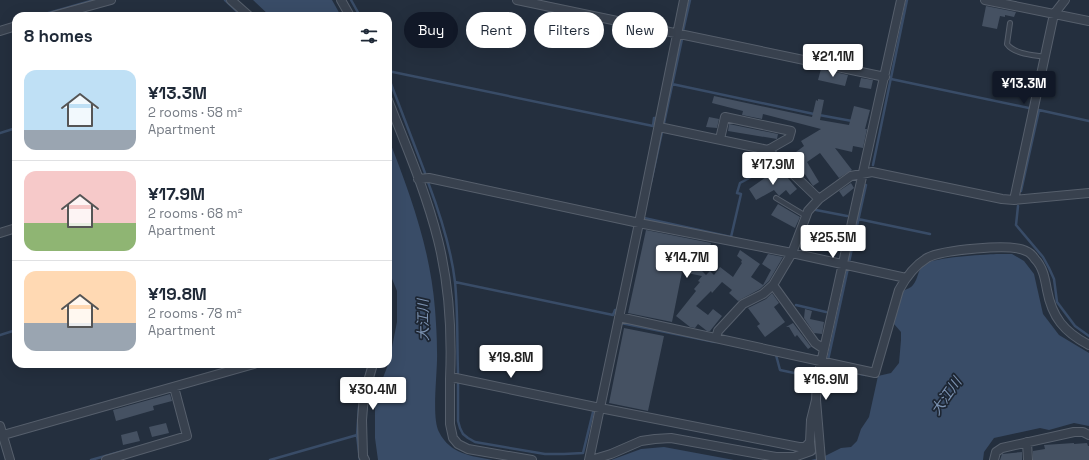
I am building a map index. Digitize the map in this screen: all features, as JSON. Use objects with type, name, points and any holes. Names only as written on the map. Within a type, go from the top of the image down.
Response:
[{"type":"street","points":[[68,12],[111,0]]},
{"type":"street","points":[[231,0],[244,12]]},
{"type":"street","points":[[341,0],[348,12]]},
{"type":"street","points":[[517,0],[885,77]]},
{"type":"street","points":[[590,460],[684,0]]},
{"type":"street","points":[[821,456],[816,400],[817,381],[902,0]]},
{"type":"street","points":[[985,0],[1089,21]]},
{"type":"street","points":[[1014,200],[1054,14],[1065,0]]},
{"type":"street","points":[[0,31],[12,27]]},
{"type":"street","points":[[392,111],[434,224],[444,266],[451,358],[450,424],[454,438],[458,444],[468,449],[532,460]]},
{"type":"street","points":[[720,139],[725,117],[791,131],[789,138],[768,150]]},
{"type":"street","points":[[659,127],[768,150],[819,199]]},
{"type":"street","points":[[716,338],[718,331],[743,304],[763,294],[773,285],[792,253],[808,211],[819,199],[851,176],[872,172],[1002,199],[1014,200],[1089,194]]},
{"type":"street","points":[[418,179],[429,178],[906,278]]},
{"type":"street","points":[[0,232],[12,229]]},
{"type":"street","points":[[619,317],[875,373],[899,290],[912,271],[926,259],[944,252],[1012,247],[1026,250],[1036,259],[1044,274],[1052,310],[1059,322],[1068,331],[1089,345]]},
{"type":"street","points":[[773,285],[815,343],[824,349]]},
{"type":"street","points":[[1,436],[240,368]]},
{"type":"street","points":[[365,460],[362,420],[364,395],[372,368]]},
{"type":"street","points":[[450,379],[456,378],[799,447],[805,446],[810,442]]},
{"type":"street","points":[[106,460],[187,436],[174,387]]},
{"type":"street","points":[[590,460],[641,441],[671,438],[776,457],[794,457],[811,451],[811,420],[816,400]]},
{"type":"street","points":[[0,426],[1,436],[10,460]]},
{"type":"street","points":[[994,460],[998,450],[1027,442],[1074,432],[1083,432],[1089,435]]},
{"type":"street","points":[[1027,442],[1028,460]]},
{"type":"lane","points":[[1010,23],[1007,44],[1009,47],[1014,50],[1045,57]]},
{"type":"lane","points":[[776,198],[806,216]]},
{"type":"water","points":[[253,0],[332,0],[339,12],[266,12]]},
{"type":"water","name":"大江川","points":[[392,148],[418,221],[429,264],[435,309],[437,340],[435,416],[439,432],[449,445],[462,453],[493,460],[378,460],[375,438],[375,407],[387,368],[392,368],[392,347],[397,322],[397,291],[392,279]]},
{"type":"water","name":"大江川","points":[[1012,254],[1024,261],[1034,274],[1043,314],[1059,335],[1089,353],[1089,426],[1074,423],[1049,430],[1040,428],[994,438],[984,452],[983,460],[811,460],[823,457],[841,448],[851,447],[857,441],[861,429],[869,417],[878,376],[891,373],[899,363],[901,332],[894,324],[903,291],[913,285],[922,266],[948,258]]},
{"type":"water","points":[[664,447],[734,460],[611,460],[641,449]]},
{"type":"building","points":[[986,6],[1016,12],[1014,17],[1005,15],[1005,17],[1000,16],[997,29],[982,26]]},
{"type":"building","points":[[821,69],[848,75],[845,86],[818,80]]},
{"type":"building","points":[[861,78],[873,80],[871,89],[859,87]]},
{"type":"building","points":[[714,96],[812,117],[816,100],[824,100],[820,120],[849,125],[854,106],[870,110],[865,129],[867,129],[863,148],[853,146],[852,152],[835,148],[852,170],[839,178],[820,153],[807,162],[819,182],[813,186],[798,164],[802,161],[796,152],[804,146],[801,141],[821,129],[763,114],[762,119],[742,115],[743,111],[712,103]]},
{"type":"building","points":[[709,117],[719,119],[717,128],[706,127]]},
{"type":"building","points":[[729,124],[778,134],[777,139],[728,131]]},
{"type":"building","points":[[782,171],[797,189],[790,195],[786,190],[779,196],[774,190],[756,200],[749,189],[773,172],[775,176]]},
{"type":"building","points":[[851,183],[854,188],[843,197],[839,191]]},
{"type":"building","points":[[778,204],[800,217],[795,228],[771,215]]},
{"type":"building","points":[[646,230],[711,243],[707,258],[701,257],[698,267],[706,275],[710,271],[714,275],[720,267],[733,277],[742,263],[742,260],[737,256],[740,250],[760,264],[751,277],[763,285],[771,270],[762,264],[768,254],[783,257],[769,281],[760,289],[738,301],[729,293],[732,290],[722,282],[712,293],[711,291],[696,306],[708,315],[713,309],[722,316],[710,331],[707,331],[698,324],[695,328],[690,327],[676,316],[696,291],[694,289],[700,282],[698,281],[702,276],[682,272],[672,322],[628,313]]},
{"type":"building","points":[[772,293],[779,303],[774,307],[785,322],[765,337],[757,326],[760,324],[748,308],[766,299]]},
{"type":"building","points":[[805,309],[812,311],[810,319],[824,322],[822,334],[814,333],[804,318]]},
{"type":"building","points":[[793,323],[811,347],[808,349],[797,335],[795,337],[789,327],[786,327]]},
{"type":"building","points":[[624,328],[664,336],[648,411],[609,403]]},
{"type":"building","points":[[170,394],[172,401],[153,406],[154,410],[116,421],[113,410]]},
{"type":"building","points":[[166,423],[169,433],[152,437],[149,427]]},
{"type":"building","points":[[137,431],[140,441],[123,445],[121,435]]},
{"type":"building","points":[[1087,443],[1089,446],[1089,460],[1033,460],[1033,451],[1045,449],[1044,445]]},
{"type":"building","points":[[1022,452],[1022,460],[1000,460],[1002,454]]},
{"type":"waterway","points":[[52,12],[94,0]]},
{"type":"waterway","points":[[225,0],[238,12]]},
{"type":"waterway","points":[[351,0],[358,12]]},
{"type":"waterway","points":[[683,31],[690,0]]},
{"type":"waterway","points":[[873,165],[907,0]]},
{"type":"waterway","points":[[664,123],[682,39]]},
{"type":"waterway","points":[[392,72],[653,126],[654,118],[657,118]]},
{"type":"waterway","points":[[891,79],[1029,108]]},
{"type":"waterway","points":[[672,84],[814,114]]},
{"type":"waterway","points":[[392,86],[425,173]]},
{"type":"waterway","points":[[1039,110],[1089,121]]},
{"type":"waterway","points":[[1021,191],[1039,110]]},
{"type":"waterway","points":[[819,115],[852,121]]},
{"type":"waterway","points":[[0,133],[12,129]]},
{"type":"waterway","points":[[651,182],[662,132]]},
{"type":"waterway","points":[[644,218],[731,237],[741,194],[737,193],[740,183],[753,176]]},
{"type":"waterway","points":[[428,182],[437,206],[451,256],[457,305],[458,373]]},
{"type":"waterway","points":[[849,262],[866,185]]},
{"type":"waterway","points":[[1018,206],[1016,225],[1043,257],[1049,268],[1054,279],[1057,302],[1075,326],[1089,336]]},
{"type":"waterway","points":[[816,210],[847,216]]},
{"type":"waterway","points":[[858,219],[930,234]]},
{"type":"waterway","points":[[828,360],[848,268]]},
{"type":"waterway","points":[[455,282],[613,315],[616,310]]},
{"type":"waterway","points":[[796,305],[826,312]]},
{"type":"waterway","points":[[621,323],[715,342]]},
{"type":"waterway","points":[[0,335],[12,331]]},
{"type":"waterway","points":[[776,355],[780,370],[813,377]]},
{"type":"waterway","points":[[824,369],[826,368],[866,375]]},
{"type":"waterway","points":[[458,384],[458,421],[460,428],[463,434],[475,442],[545,454],[583,453],[593,412],[595,412]]},
{"type":"waterway","points":[[357,435],[359,407]]},
{"type":"waterway","points":[[270,460],[357,435],[360,460]]},
{"type":"waterway","points":[[91,460],[123,451]]}]
